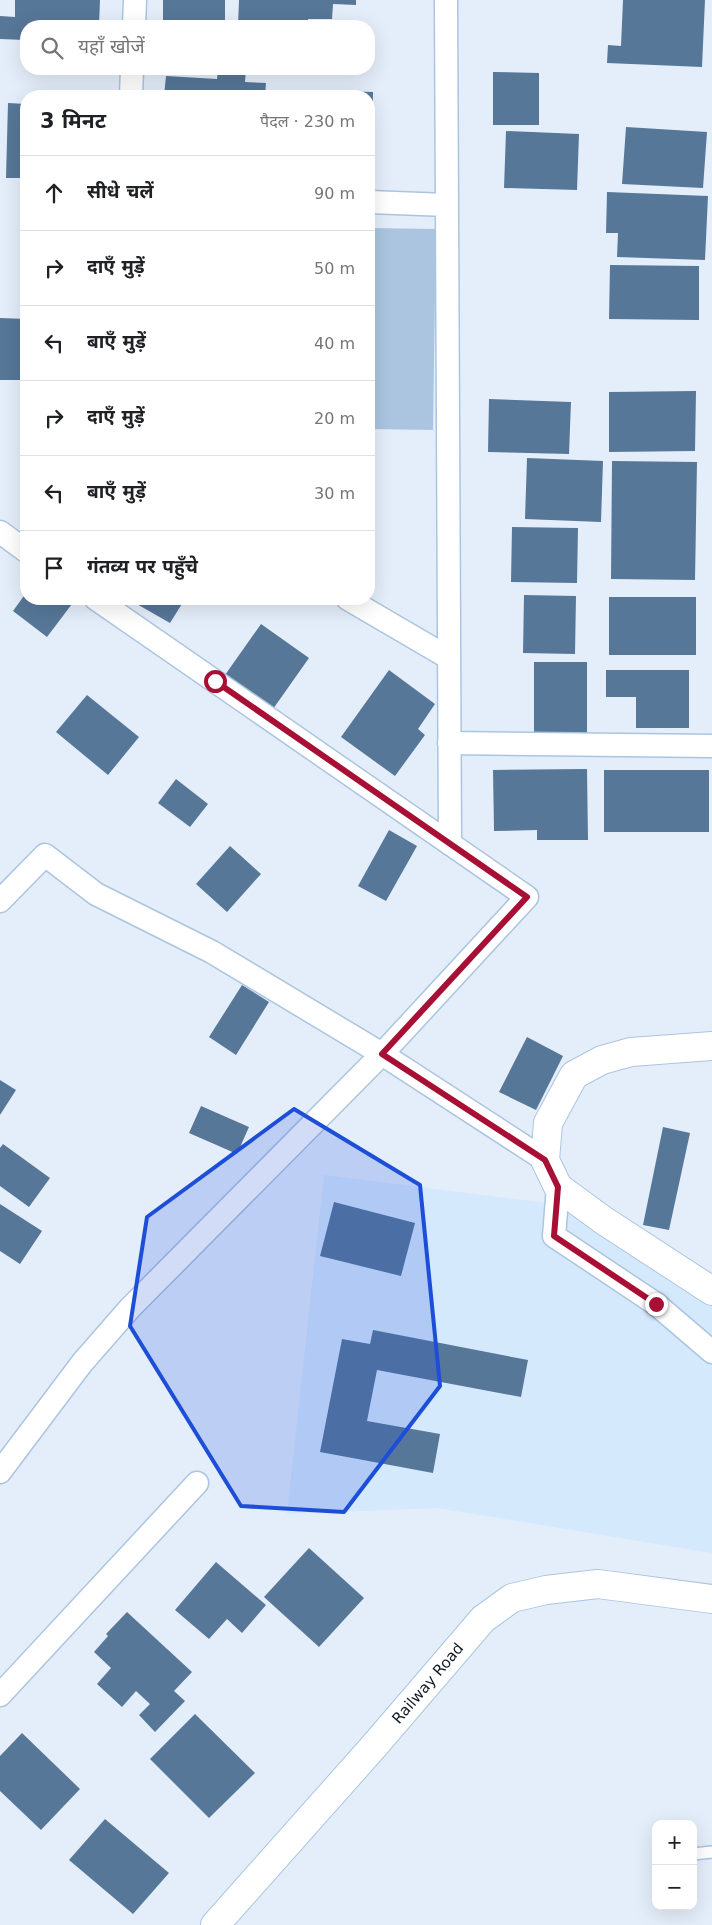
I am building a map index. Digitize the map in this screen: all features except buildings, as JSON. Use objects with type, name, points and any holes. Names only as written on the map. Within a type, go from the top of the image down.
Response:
[{"type":"street","points":[[134,20],[135,0]]},
{"type":"street","points":[[446,0],[450,844]]},
{"type":"street","points":[[131,90],[132,75]]},
{"type":"street","points":[[375,202],[447,205]]},
{"type":"street","points":[[0,532],[20,547]]},
{"type":"street","points":[[0,1472],[82,1363],[130,1308],[382,1054],[527,897],[105,605]]},
{"type":"street","points":[[358,605],[449,658]]},
{"type":"street","points":[[449,743],[712,746]]},
{"type":"street","points":[[0,901],[45,855],[96,894],[212,952],[382,1054],[545,1160]]},
{"type":"street","points":[[712,1046],[631,1052],[602,1060],[574,1075],[548,1123],[545,1160],[558,1187],[603,1220],[712,1291]]},
{"type":"street","points":[[558,1187],[554,1236],[656,1304],[712,1352]]},
{"type":"street","points":[[0,1695],[197,1483]]},
{"type":"street","name":"Railway Road","points":[[215,1925],[375,1745],[483,1619],[512,1598],[546,1590],[598,1584],[712,1599]]},
{"type":"lane","points":[[697,1854],[712,1852]]},
{"type":"highlighted area","points":[[294,1109],[420,1185],[440,1386],[344,1512],[241,1506],[130,1326],[147,1217]]},
{"type":"shaded area","points":[[375,228],[436,229],[433,430],[375,429]]},
{"type":"shaded area","points":[[324,1175],[573,1206],[712,1305],[712,1553],[437,1508],[287,1514]]},
{"type":"route","points":[[215,681],[527,897],[382,1054],[545,1160],[558,1187],[554,1236],[656,1304]]}]
